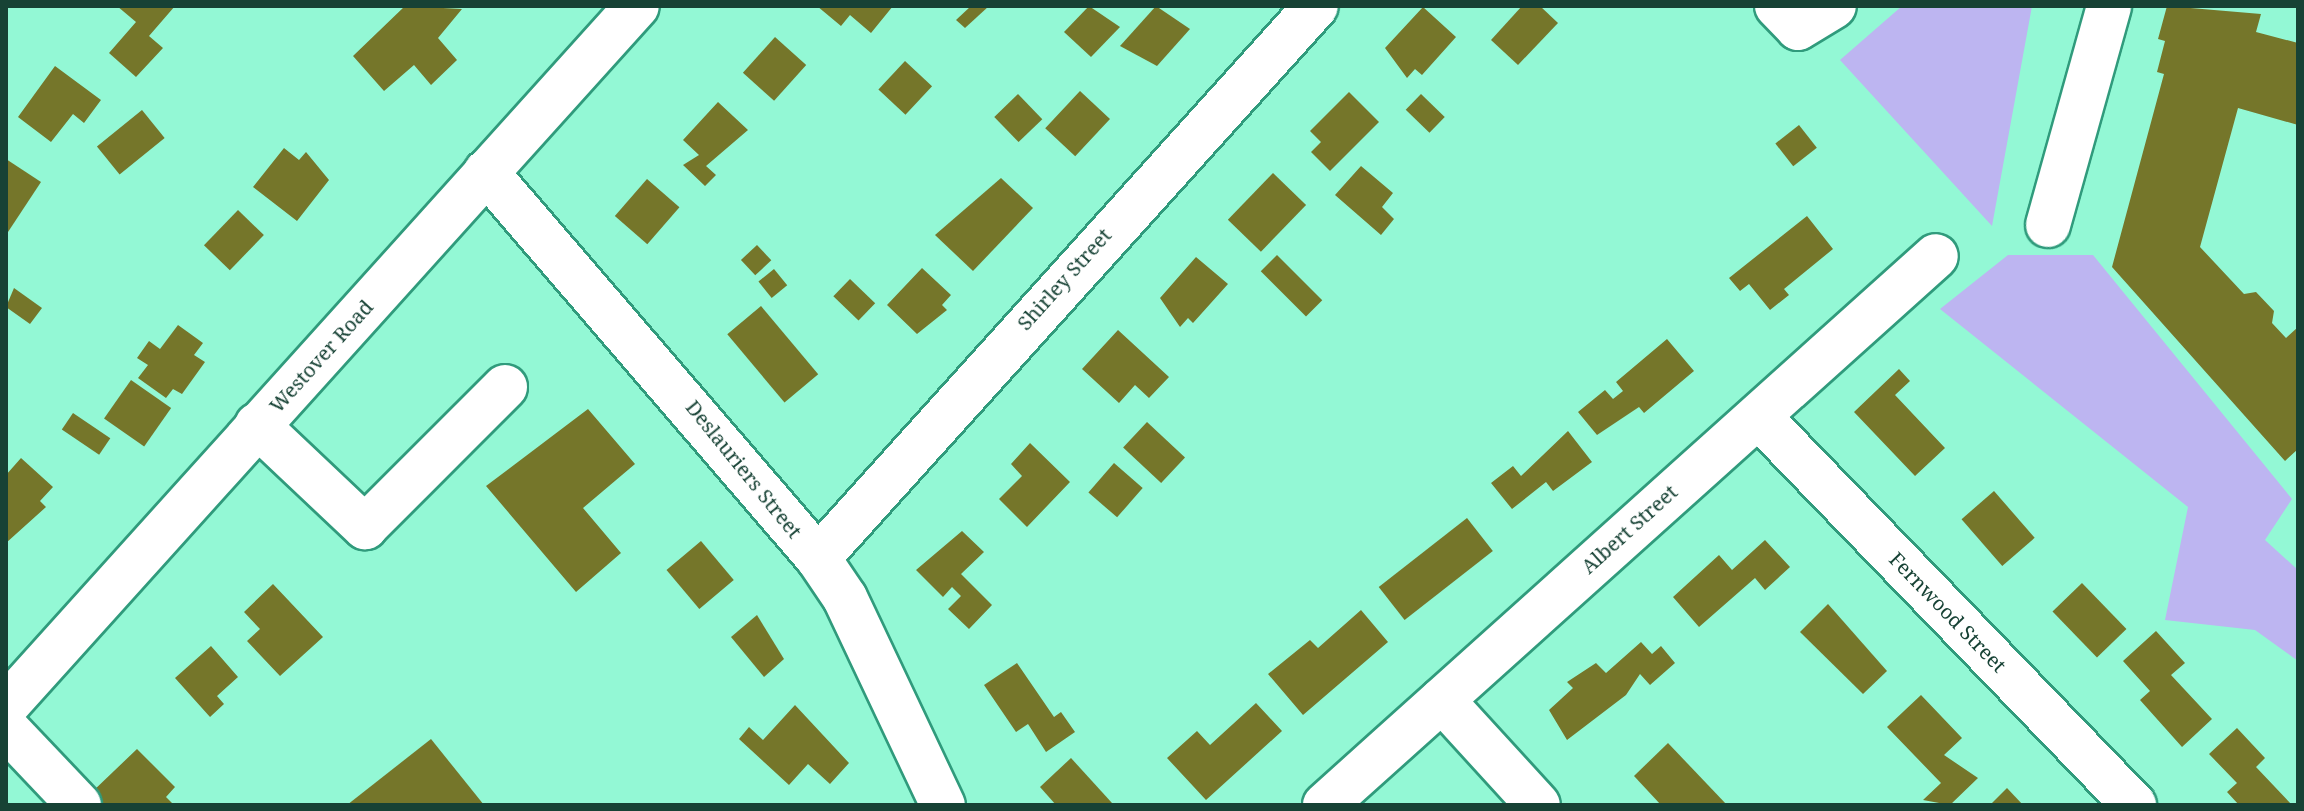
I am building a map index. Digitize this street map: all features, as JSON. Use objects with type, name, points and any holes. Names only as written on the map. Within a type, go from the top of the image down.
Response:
[{"type":"street","name":"Westover Road","points":[[6,706],[637,6]]},
{"type":"street","name":"Shirley Street","points":[[818,558],[1316,6]]},
{"type":"street","points":[[2048,225],[2109,6]]},
{"type":"street","name":"Deslauriers Street","points":[[486,172],[818,558],[845,598],[943,805]]},
{"type":"street","name":"Albert Street","points":[[1325,805],[1650,508],[1761,419],[1936,256]]},
{"type":"street","points":[[257,425],[365,527],[505,387]]},
{"type":"street","name":"Fernwood Street","points":[[1761,419],[2134,805]]},
{"type":"street","points":[[1442,700],[1538,805]]},
{"type":"street","points":[[6,728],[79,805]]},
{"type":"shaded area","points":[[1902,6],[2032,6],[1992,226],[1840,60]]},
{"type":"shaded area","points":[[2008,255],[2093,255],[2292,499],[2265,540],[2298,570],[2298,661],[2255,630],[2165,620],[2188,507],[1940,309]]},
{"type":"building","points":[[117,6],[175,6],[149,36],[163,48],[136,77],[109,53],[136,22]]},
{"type":"building","points":[[405,6],[462,9],[438,38],[457,60],[431,85],[414,65],[384,91],[353,56]]},
{"type":"building","points":[[817,6],[893,6],[871,33],[850,15],[841,26]]},
{"type":"building","points":[[971,6],[989,6],[965,28],[956,20]]},
{"type":"building","points":[[1089,6],[1120,27],[1091,57],[1064,32]]},
{"type":"building","points":[[1156,6],[1190,29],[1157,66],[1120,46]]},
{"type":"building","points":[[1522,6],[1540,6],[1558,23],[1518,65],[1491,40]]},
{"type":"building","points":[[2167,6],[2261,14],[2256,32],[2298,43],[2298,125],[2238,108],[2200,247],[2244,294],[2256,292],[2274,311],[2272,323],[2286,338],[2298,327],[2298,449],[2285,461],[2112,267],[2164,74],[2157,72],[2165,41],[2158,39]]},
{"type":"building","points":[[1423,7],[1456,37],[1422,75],[1415,69],[1407,78],[1385,48]]},
{"type":"building","points":[[775,37],[806,65],[774,101],[743,73]]},
{"type":"building","points":[[905,61],[932,86],[905,115],[878,90]]},
{"type":"building","points":[[55,66],[101,100],[84,123],[73,114],[51,142],[18,117]]},
{"type":"building","points":[[1080,91],[1110,119],[1075,156],[1045,128]]},
{"type":"building","points":[[1349,92],[1379,122],[1330,171],[1311,152],[1321,142],[1310,131]]},
{"type":"building","points":[[1018,94],[1042,119],[1019,142],[994,117]]},
{"type":"building","points":[[1421,94],[1445,117],[1429,133],[1406,110]]},
{"type":"building","points":[[718,102],[748,130],[706,166],[716,175],[705,186],[683,165],[699,155],[683,140]]},
{"type":"building","points":[[142,110],[165,138],[120,174],[97,147]]},
{"type":"building","points":[[1799,125],[1817,148],[1793,166],[1775,143]]},
{"type":"building","points":[[284,148],[299,160],[306,152],[329,180],[297,221],[253,187]]},
{"type":"building","points":[[6,159],[41,182],[8,232],[6,231]]},
{"type":"building","points":[[1361,166],[1393,193],[1382,207],[1394,219],[1381,235],[1335,195]]},
{"type":"building","points":[[1273,173],[1306,205],[1261,252],[1228,220]]},
{"type":"building","points":[[1001,178],[1033,208],[973,271],[935,235]]},
{"type":"building","points":[[647,179],[679,207],[647,244],[615,216]]},
{"type":"building","points":[[238,210],[264,235],[230,270],[204,245]]},
{"type":"building","points":[[1807,216],[1833,249],[1784,289],[1789,295],[1770,310],[1749,284],[1740,291],[1729,278]]},
{"type":"building","points":[[757,245],[771,260],[755,275],[741,260]]},
{"type":"building","points":[[1277,255],[1322,300],[1306,317],[1261,271]]},
{"type":"building","points":[[1196,257],[1228,284],[1193,323],[1188,318],[1180,327],[1160,298]]},
{"type":"building","points":[[922,268],[951,295],[942,305],[947,310],[917,334],[887,305]]},
{"type":"building","points":[[774,269],[787,285],[772,298],[758,282]]},
{"type":"building","points":[[850,279],[875,303],[859,321],[833,296]]},
{"type":"building","points":[[14,288],[42,308],[30,324],[6,307]]},
{"type":"building","points":[[761,306],[818,374],[785,402],[727,334]]},
{"type":"building","points":[[178,325],[203,343],[194,355],[205,362],[182,394],[173,389],[166,398],[138,378],[148,365],[137,358],[149,341],[160,349]]},
{"type":"building","points":[[1118,330],[1169,377],[1149,398],[1135,385],[1119,403],[1082,369]]},
{"type":"building","points":[[1667,339],[1694,371],[1644,413],[1639,407],[1597,435],[1578,412],[1605,390],[1613,399],[1623,391],[1616,382]]},
{"type":"building","points":[[1899,369],[1910,381],[1895,395],[1945,448],[1915,476],[1854,412]]},
{"type":"building","points":[[131,380],[171,408],[144,447],[104,419]]},
{"type":"building","points":[[588,409],[635,464],[583,508],[621,553],[576,592],[486,486]]},
{"type":"building","points":[[73,413],[110,438],[99,455],[62,430]]},
{"type":"building","points":[[1147,422],[1185,457],[1161,483],[1123,448]]},
{"type":"building","points":[[1568,431],[1592,462],[1553,491],[1546,482],[1512,509],[1491,483],[1513,466],[1521,476]]},
{"type":"building","points":[[1030,443],[1070,482],[1027,527],[999,499],[1022,476],[1011,464]]},
{"type":"building","points":[[21,458],[53,487],[40,501],[46,507],[6,543],[6,475]]},
{"type":"building","points":[[1114,463],[1143,488],[1117,517],[1088,492]]},
{"type":"building","points":[[1994,491],[2035,538],[2002,566],[1962,519]]},
{"type":"building","points":[[1467,518],[1493,551],[1405,620],[1379,587]]},
{"type":"building","points":[[962,531],[984,552],[961,574],[992,605],[969,629],[948,609],[961,596],[952,587],[943,597],[916,570]]},
{"type":"building","points":[[1765,540],[1790,567],[1765,590],[1755,578],[1699,627],[1673,597],[1719,555],[1732,570]]},
{"type":"building","points":[[701,541],[734,580],[699,609],[667,570]]},
{"type":"building","points":[[2082,583],[2126,629],[2097,658],[2053,611]]},
{"type":"building","points":[[273,584],[323,637],[280,676],[247,641],[260,629],[244,612]]},
{"type":"building","points":[[1828,604],[1887,671],[1863,694],[1800,632]]},
{"type":"building","points":[[1361,610],[1388,642],[1303,715],[1268,674],[1310,640],[1318,648]]},
{"type":"building","points":[[757,615],[784,659],[764,677],[731,637]]},
{"type":"building","points":[[2156,631],[2185,663],[2171,675],[2212,719],[2182,747],[2140,700],[2150,691],[2123,661]]},
{"type":"building","points":[[1641,642],[1652,654],[1661,646],[1675,663],[1650,685],[1640,674],[1626,695],[1567,740],[1549,710],[1573,688],[1567,682],[1596,663],[1606,673]]},
{"type":"building","points":[[211,646],[238,677],[217,696],[224,704],[210,717],[175,678]]},
{"type":"building","points":[[1017,663],[1054,717],[1061,712],[1075,732],[1046,752],[1028,724],[1016,732],[984,685]]},
{"type":"building","points":[[1921,695],[1962,738],[1944,755],[1978,778],[1950,805],[1923,800],[1941,783],[1887,727]]},
{"type":"building","points":[[1256,703],[1282,731],[1206,800],[1167,758],[1197,731],[1210,745]]},
{"type":"building","points":[[795,705],[849,763],[830,784],[808,764],[789,785],[739,739],[749,727],[763,740]]},
{"type":"building","points":[[2237,728],[2265,758],[2256,767],[2292,805],[2239,805],[2227,792],[2237,783],[2209,754]]},
{"type":"building","points":[[431,739],[484,805],[347,805]]},
{"type":"building","points":[[1668,743],[1727,805],[1661,805],[1634,776]]},
{"type":"building","points":[[137,749],[175,787],[166,797],[174,805],[103,805],[91,793]]},
{"type":"building","points":[[1071,758],[1112,803],[1110,805],[1056,805],[1040,787]]},
{"type":"building","points":[[2007,788],[2023,805],[1990,805]]}]
